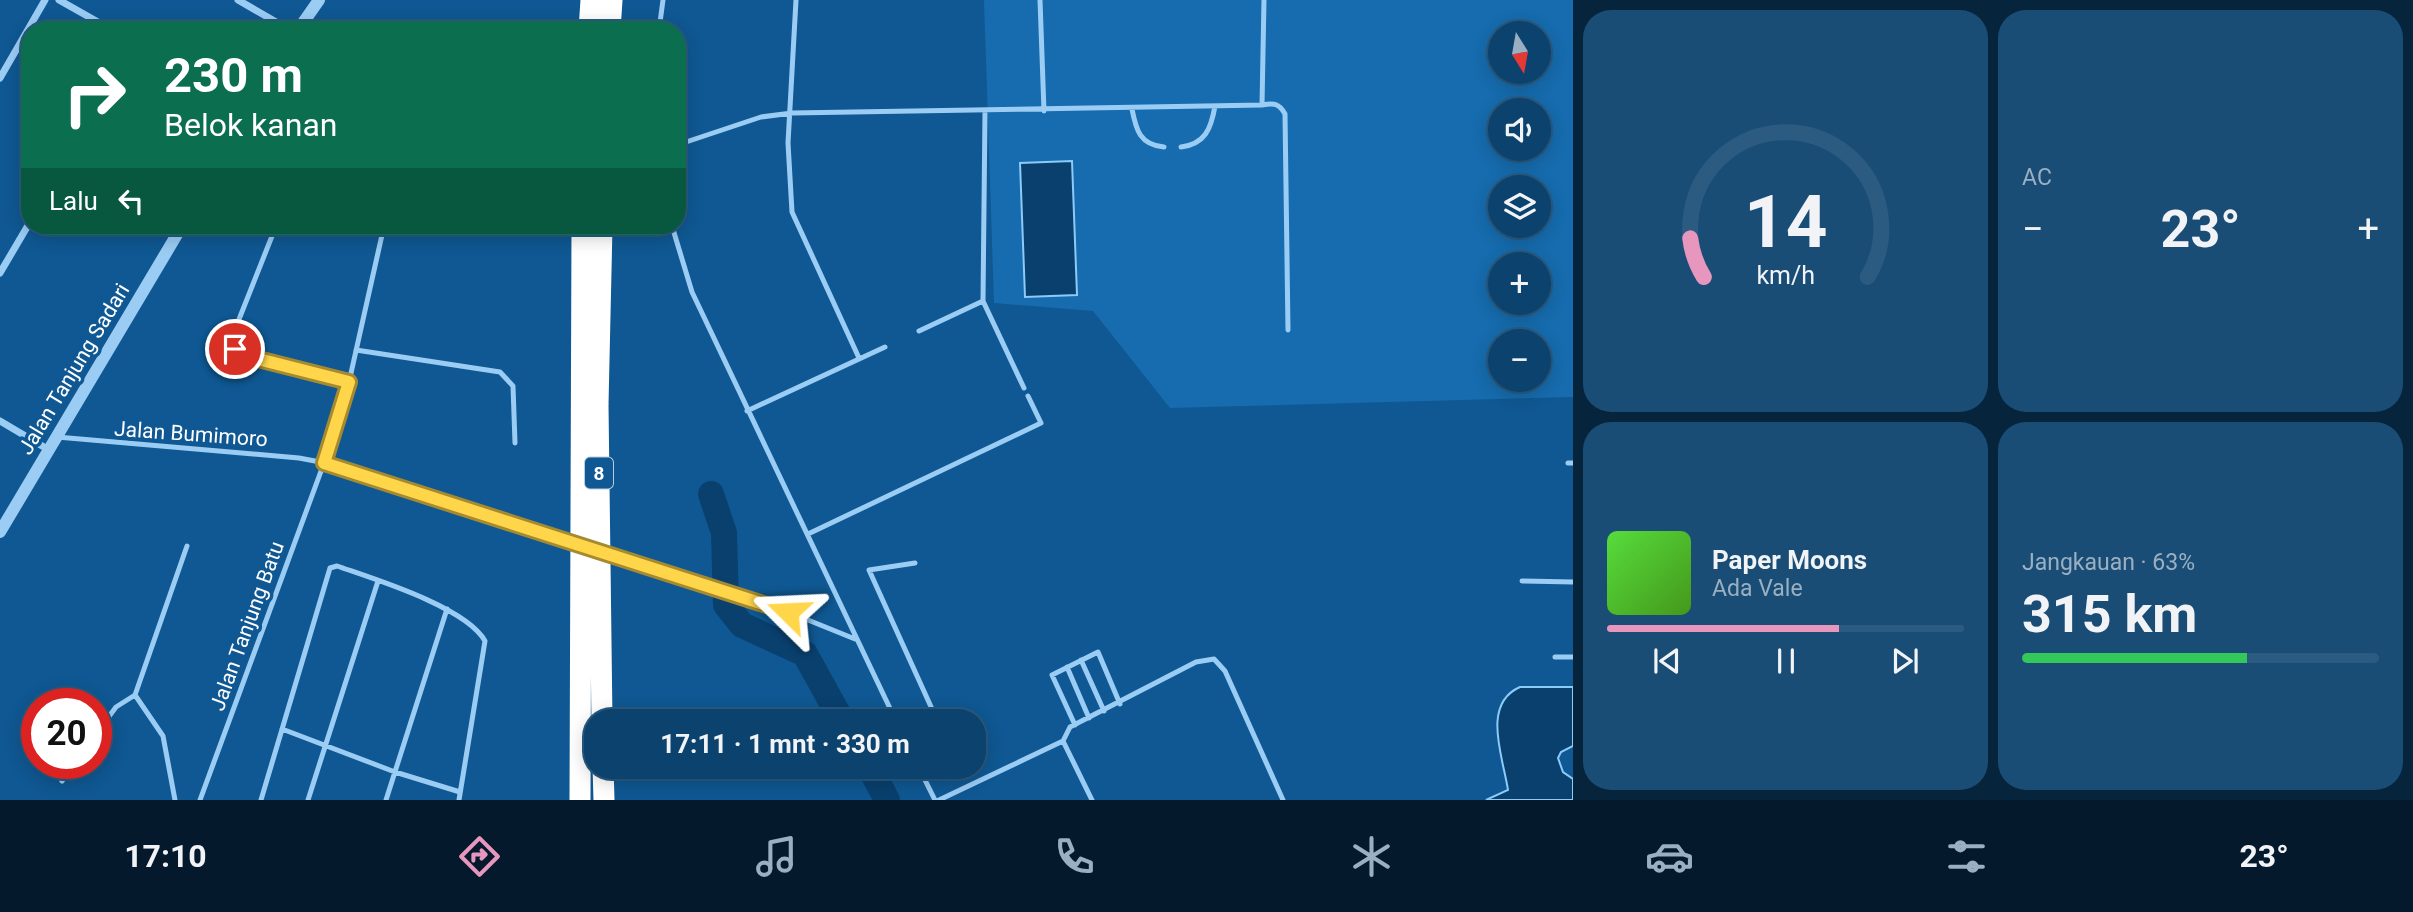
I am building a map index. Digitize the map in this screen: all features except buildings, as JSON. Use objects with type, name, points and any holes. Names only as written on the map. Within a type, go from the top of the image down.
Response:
[{"type":"highway","points":[[590,21],[591,0]]},
{"type":"highway","points":[[611,21],[612,0]]},
{"type":"highway","name":"8","points":[[580,800],[582,235]]},
{"type":"highway","name":"8","points":[[602,235],[598,405],[602,709]]},
{"type":"highway","points":[[603,779],[604,800]]},
{"type":"street","points":[[33,21],[45,0]]},
{"type":"street","points":[[59,0],[96,21]]},
{"type":"street","points":[[238,0],[274,21]]},
{"type":"street","points":[[304,21],[318,0]]},
{"type":"street","points":[[0,78],[21,42]]},
{"type":"street","points":[[0,273],[22,235]]},
{"type":"street","name":"Jalan Tanjung Sadari","points":[[0,532],[177,235]]},
{"type":"street","points":[[0,421],[48,450]]},
{"type":"lane","points":[[660,21],[663,0]]},
{"type":"lane","points":[[796,0],[792,113],[788,143],[792,212],[859,358]]},
{"type":"lane","points":[[1040,0],[1044,111]]},
{"type":"lane","points":[[1262,105],[1264,0]]},
{"type":"lane","points":[[686,142],[761,117],[792,113],[1044,111],[1274,103],[1285,114],[1288,330]]},
{"type":"lane","points":[[1181,147],[1192,145],[1203,138],[1211,125],[1214,106]]},
{"type":"lane","points":[[1132,108],[1136,129],[1144,141],[1164,147]]},
{"type":"lane","points":[[985,112],[983,301],[1024,388]]},
{"type":"lane","points":[[272,235],[232,337],[235,349],[238,354],[349,382]]},
{"type":"lane","name":"Jalan Tanjung Batu","points":[[200,800],[324,463],[349,382],[382,235]]},
{"type":"lane","points":[[675,235],[692,292],[890,709]]},
{"type":"lane","points":[[919,331],[983,301]]},
{"type":"lane","points":[[747,411],[885,347]]},
{"type":"lane","points":[[356,350],[500,372],[513,386],[515,443]]},
{"type":"lane","points":[[807,534],[1041,423],[1028,397]]},
{"type":"lane","name":"Jalan Bumimoro","points":[[57,437],[324,463],[766,603],[855,639]]},
{"type":"lane","points":[[112,713],[135,695],[187,546]]},
{"type":"lane","points":[[915,563],[869,570],[932,709]]},
{"type":"lane","points":[[261,800],[330,568],[337,566],[447,609],[481,633],[485,641],[459,800]]},
{"type":"lane","points":[[1522,580],[1573,582]]},
{"type":"lane","points":[[308,800],[378,581]]},
{"type":"lane","points":[[386,800],[447,609]]},
{"type":"lane","points":[[1075,725],[1052,674],[1098,652],[1120,704]]},
{"type":"lane","points":[[1555,657],[1573,657]]},
{"type":"lane","points":[[925,779],[937,800],[1063,741],[1075,725],[1120,704],[1195,662],[1214,659],[1224,671],[1283,800]]},
{"type":"lane","points":[[1081,660],[1104,711]]},
{"type":"lane","points":[[1067,667],[1089,718]]},
{"type":"lane","points":[[135,695],[163,736],[175,800]]},
{"type":"lane","points":[[282,729],[395,772],[460,792]]},
{"type":"lane","points":[[1063,741],[1092,800]]},
{"type":"shaded area","points":[[984,0],[1573,0],[1573,397],[1170,408],[1093,311],[994,303]]},
{"type":"shaded area","points":[[1072,161],[1077,295],[1025,297],[1020,163]]},
{"type":"shaded area","points":[[1520,687],[1573,687],[1573,746],[1561,752],[1558,758],[1563,772],[1573,779],[1573,800],[1486,800],[1508,790],[1499,747],[1498,718],[1508,695]]},
{"type":"waterway","points":[[711,494],[724,533],[726,605],[742,625],[805,654],[835,709]]},
{"type":"waterway","points":[[876,779],[887,800]]},
{"type":"route","points":[[235,349],[238,354],[349,382],[324,463],[788,612]]}]
